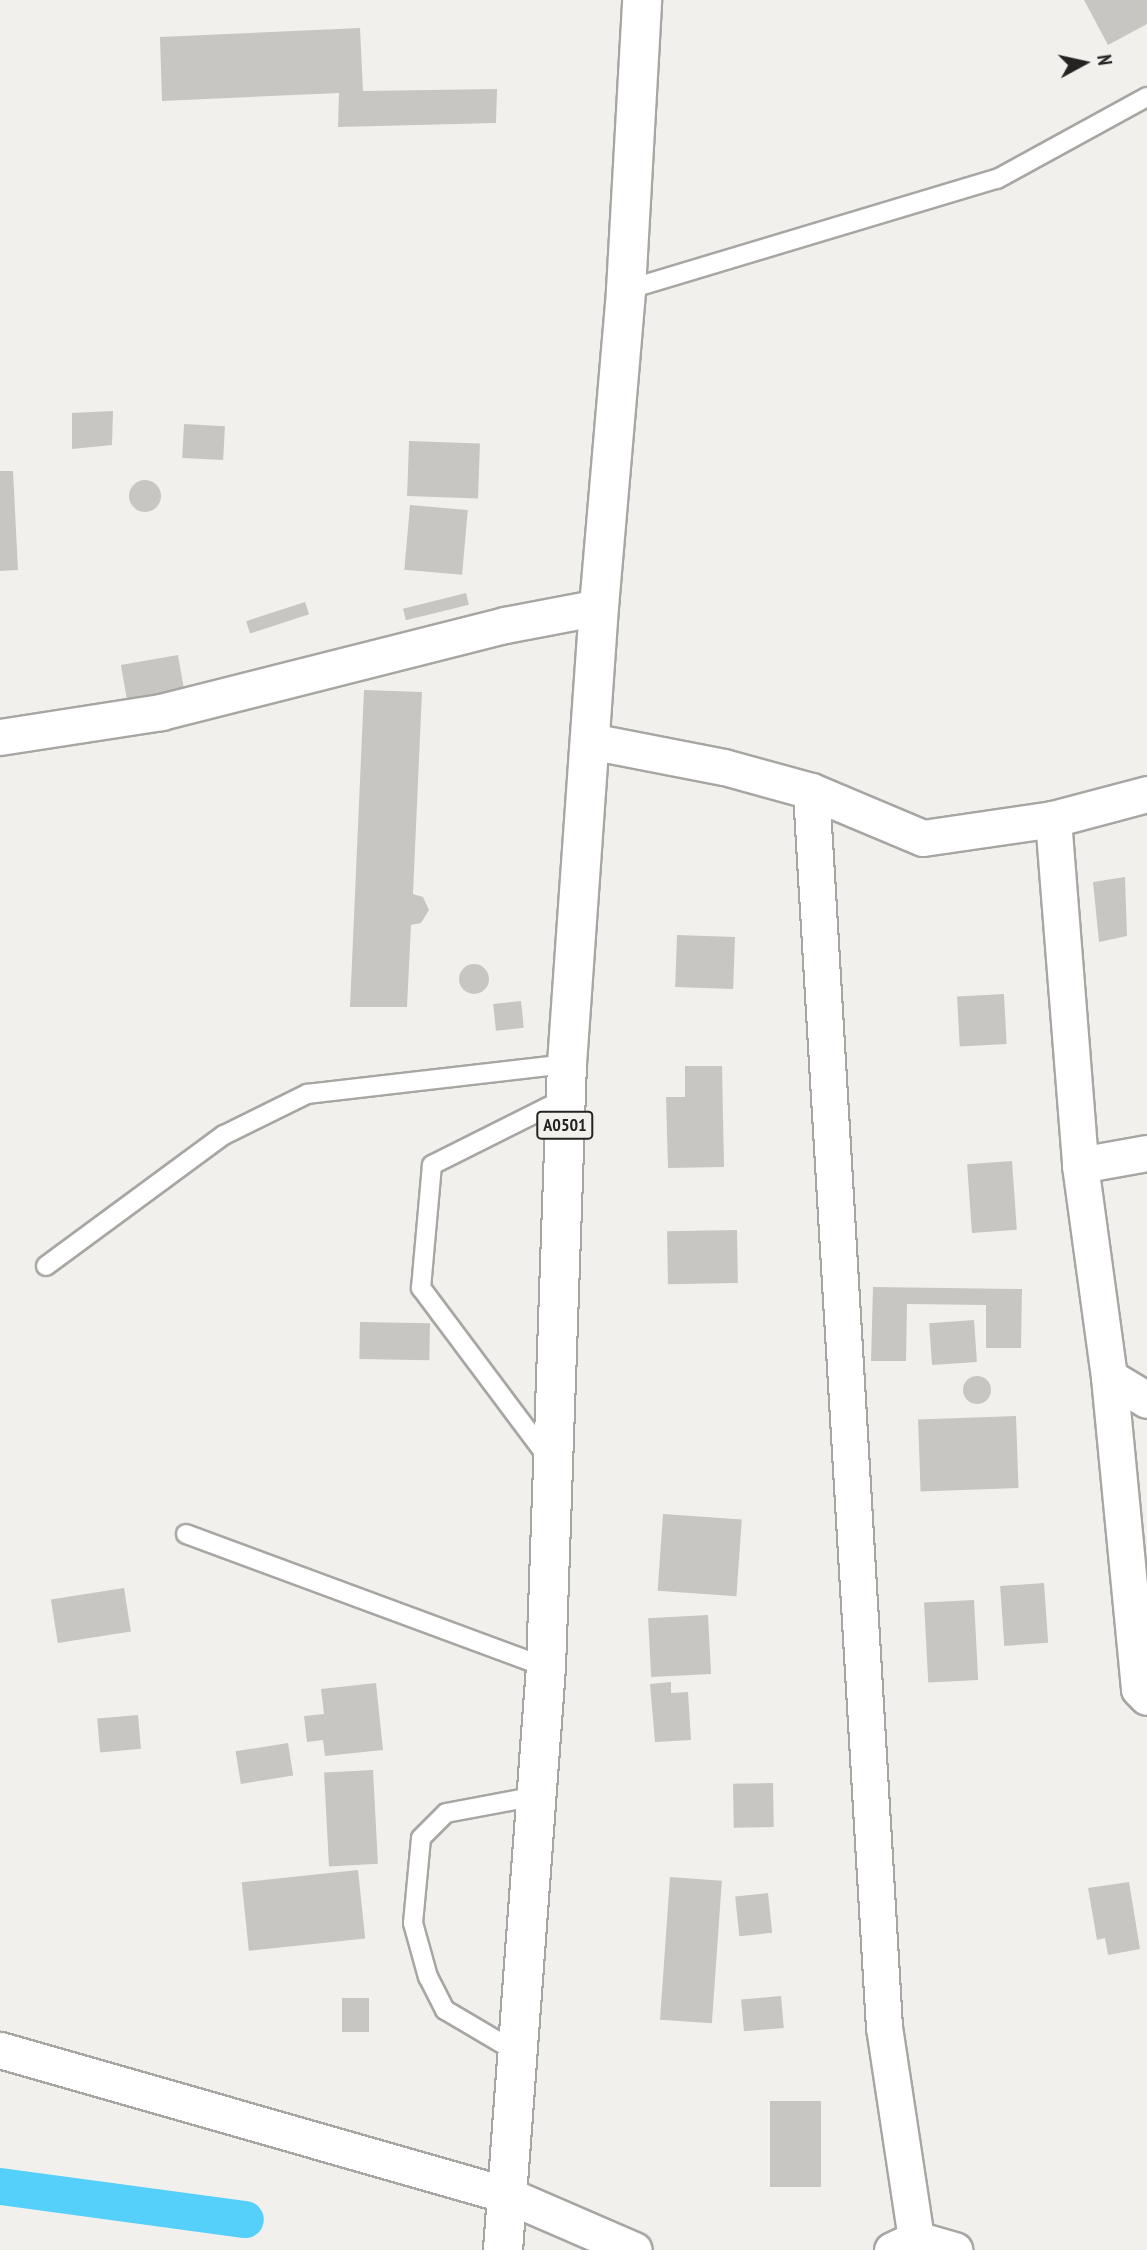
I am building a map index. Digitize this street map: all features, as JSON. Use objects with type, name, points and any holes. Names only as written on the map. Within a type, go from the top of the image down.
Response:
[{"type":"highway","name":"A0501","points":[[503,2250],[546,1667],[566,1081],[599,607],[626,290],[642,0]]},
{"type":"street","points":[[0,737],[161,712],[505,625],[599,607]]},
{"type":"street","points":[[590,741],[724,767],[811,790],[923,838],[1053,819],[1147,794]]},
{"type":"street","points":[[811,790],[884,2027],[904,2244],[954,2250]]},
{"type":"street","points":[[1053,819],[1080,1165],[1109,1377],[1139,1689],[1147,1697]]},
{"type":"street","points":[[1080,1165],[1147,1153]]},
{"type":"street","points":[[1109,1377],[1147,1400]]},
{"type":"street","points":[[0,2050],[507,2195],[634,2250]]},
{"type":"lane","points":[[626,290],[997,179],[1147,97]]},
{"type":"lane","points":[[46,1265],[224,1135],[307,1094],[566,1081]]},
{"type":"lane","points":[[553,1465],[421,1288],[432,1165],[566,1081]]},
{"type":"lane","points":[[186,1534],[546,1667]]},
{"type":"lane","points":[[518,2053],[445,2010],[428,1977],[413,1923],[421,1838],[446,1812],[537,1796]]},
{"type":"building","points":[[1084,0],[1147,0],[1147,24],[1108,45]]},
{"type":"building","points":[[360,28],[363,91],[497,89],[496,123],[338,127],[339,93],[162,101],[160,37]]},
{"type":"building","points":[[113,411],[112,445],[72,449],[72,413]]},
{"type":"building","points":[[184,424],[225,426],[223,460],[182,458]]},
{"type":"building","points":[[409,441],[480,443],[478,498],[407,496]]},
{"type":"building","points":[[0,471],[13,471],[18,570],[0,571]]},
{"type":"building","points":[[145,480],[156,485],[161,496],[156,507],[145,512],[134,507],[129,496],[134,485]]},
{"type":"building","points":[[410,505],[468,510],[462,575],[404,570]]},
{"type":"building","points":[[466,593],[469,605],[406,620],[403,609]]},
{"type":"building","points":[[305,602],[309,614],[250,634],[246,621]]},
{"type":"building","points":[[178,655],[184,690],[127,701],[121,665]]},
{"type":"building","points":[[364,690],[422,692],[413,894],[423,897],[429,910],[421,923],[411,925],[407,1007],[350,1007]]},
{"type":"building","points":[[1125,877],[1127,936],[1099,942],[1093,882]]},
{"type":"building","points":[[677,935],[735,937],[733,989],[675,987]]},
{"type":"building","points":[[474,964],[480,965],[488,973],[488,985],[480,993],[474,994],[468,993],[460,985],[459,979],[460,973],[468,965]]},
{"type":"building","points":[[1004,994],[1007,1044],[960,1046],[957,996]]},
{"type":"building","points":[[521,1001],[524,1028],[496,1031],[493,1004]]},
{"type":"building","points":[[685,1066],[722,1066],[724,1167],[668,1168],[666,1097],[685,1097]]},
{"type":"building","points":[[1012,1161],[1017,1230],[972,1233],[967,1164]]},
{"type":"building","points":[[737,1230],[738,1283],[668,1284],[667,1231]]},
{"type":"building","points":[[873,1287],[1022,1289],[1021,1348],[986,1348],[986,1305],[907,1304],[906,1361],[871,1361]]},
{"type":"building","points":[[974,1320],[977,1362],[932,1365],[929,1323]]},
{"type":"building","points":[[360,1322],[430,1323],[429,1360],[359,1359]]},
{"type":"building","points":[[977,1376],[987,1380],[991,1390],[987,1400],[977,1404],[967,1400],[963,1390],[967,1380]]},
{"type":"building","points":[[1016,1416],[1019,1488],[921,1491],[918,1419]]},
{"type":"building","points":[[663,1514],[742,1520],[736,1596],[658,1591]]},
{"type":"building","points":[[1044,1583],[1048,1643],[1004,1646],[1000,1586]]},
{"type":"building","points":[[124,1588],[131,1631],[58,1643],[51,1600]]},
{"type":"building","points":[[974,1600],[978,1680],[928,1683],[924,1603]]},
{"type":"building","points":[[708,1615],[711,1674],[651,1677],[648,1618]]},
{"type":"building","points":[[671,1682],[671,1693],[688,1692],[691,1740],[655,1742],[650,1684]]},
{"type":"building","points":[[376,1683],[383,1750],[325,1756],[323,1740],[307,1742],[304,1716],[324,1714],[321,1689]]},
{"type":"building","points":[[138,1715],[141,1749],[100,1752],[97,1719]]},
{"type":"building","points":[[288,1743],[293,1776],[241,1784],[236,1751]]},
{"type":"building","points":[[373,1770],[378,1864],[329,1866],[324,1773]]},
{"type":"building","points":[[773,1783],[774,1827],[734,1828],[733,1784]]},
{"type":"building","points":[[358,1870],[365,1939],[249,1951],[242,1882]]},
{"type":"building","points":[[670,1877],[722,1881],[712,2023],[660,2020]]},
{"type":"building","points":[[1129,1882],[1140,1949],[1108,1955],[1105,1938],[1097,1940],[1088,1888]]},
{"type":"building","points":[[768,1893],[772,1933],[739,1936],[735,1896]]},
{"type":"building","points":[[781,1996],[784,2028],[744,2031],[741,1999]]},
{"type":"building","points":[[342,1998],[369,1998],[369,2032],[342,2032]]},
{"type":"building","points":[[770,2101],[821,2101],[821,2187],[770,2187]]},
{"type":"waterway","points":[[0,2186],[245,2219]]}]
